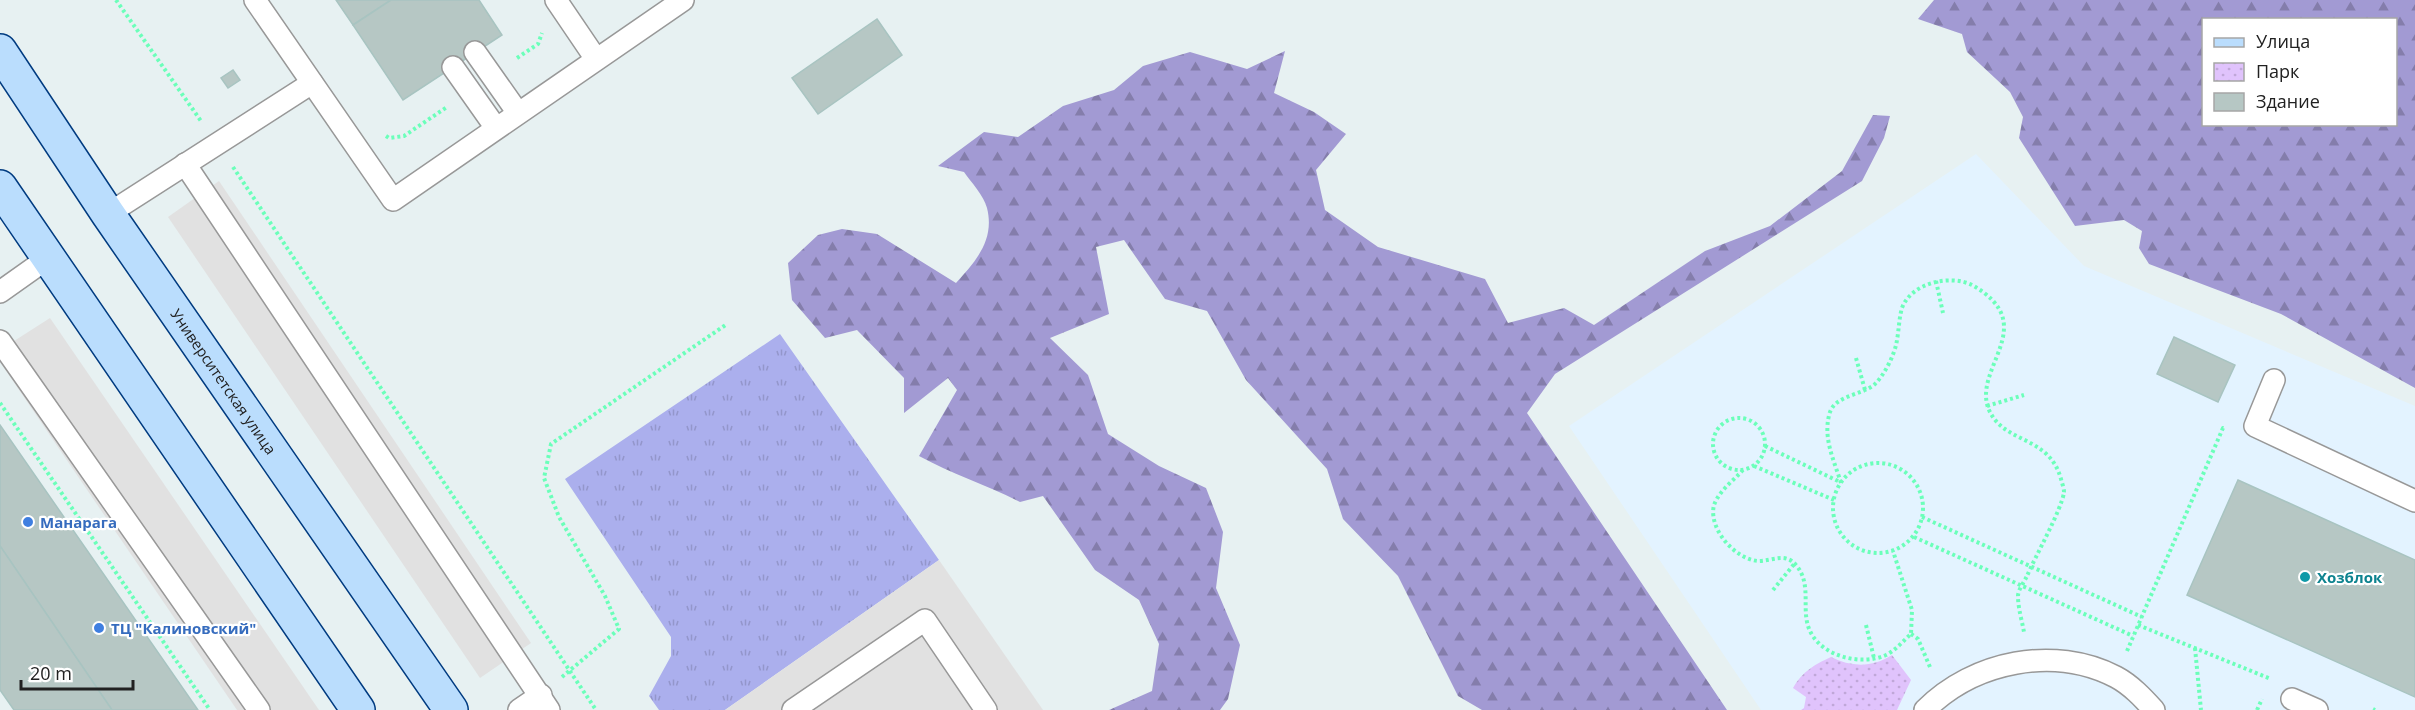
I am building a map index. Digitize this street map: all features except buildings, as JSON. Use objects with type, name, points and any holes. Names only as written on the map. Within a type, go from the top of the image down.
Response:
[{"type":"main road","name":"Университетская улица","points":[[0,51],[108,214],[451,710]]},
{"type":"main road","points":[[0,187],[358,710]]},
{"type":"lane","points":[[255,0],[393,200],[683,0]]},
{"type":"lane","points":[[556,0],[596,59]]},
{"type":"lane","points":[[476,52],[518,113]]},
{"type":"lane","points":[[453,67],[496,128]]},
{"type":"lane","points":[[108,214],[312,83]]},
{"type":"lane","points":[[185,164],[545,703],[519,710]]},
{"type":"lane","points":[[0,292],[48,258]]},
{"type":"lane","points":[[0,340],[259,710]]},
{"type":"lane","points":[[2274,380],[2255,426],[2415,501]]},
{"type":"lane","points":[[793,710],[925,620],[986,710]]},
{"type":"lane","points":[[1925,710],[1943,693],[1967,678],[1999,667],[2053,659],[2090,667],[2116,677],[2133,688],[2154,710]]},
{"type":"lane","points":[[2292,699],[2317,710]]},
{"type":"path","points":[[116,0],[217,144],[596,710]]},
{"type":"path","points":[[1841,483],[1828,440],[1827,426],[1831,409],[1846,397],[1874,385],[1891,360],[1897,342],[1903,306],[1917,291],[1936,281],[1954,279],[1970,284],[1986,295],[1998,308],[2003,324],[2004,340],[1986,389],[1987,406],[1994,422],[2003,429],[2038,446],[2057,468],[2064,492],[2018,594],[2027,662]]},
{"type":"path","points":[[1936,281],[1943,314]]},
{"type":"path","points":[[545,703],[569,671],[619,629],[605,596],[559,518],[544,478],[551,444],[727,324]]},
{"type":"path","points":[[1856,358],[1865,390]]},
{"type":"path","points":[[1987,406],[2024,395]]},
{"type":"path","points":[[0,403],[210,710]]},
{"type":"path","points":[[1734,418],[1746,419],[1756,424],[1763,434],[1765,446],[1762,457],[1754,466],[1743,470],[1731,470],[1721,464],[1714,454],[1712,443],[1715,431],[1724,423],[1734,418]]},
{"type":"path","points":[[2116,677],[2223,428],[2234,434]]},
{"type":"path","points":[[1765,446],[1841,483]]},
{"type":"path","points":[[1880,463],[1895,467],[1908,475],[1918,487],[1923,502],[1922,517],[1914,537],[1893,551],[1877,554],[1862,550],[1849,542],[1838,530],[1833,515],[1834,500],[1841,483],[1852,472],[1865,465],[1880,463]]},
{"type":"path","points":[[1754,466],[1834,500]]},
{"type":"path","points":[[1743,470],[1720,494],[1714,507],[1715,522],[1721,536],[1732,549],[1748,558],[1758,561],[1785,557],[1794,563],[1803,574],[1810,631],[1821,645],[1836,654],[1852,659],[1886,655],[1911,634],[1912,610],[1893,551]]},
{"type":"path","points":[[1922,517],[2142,617]]},
{"type":"path","points":[[1914,537],[2133,636]]},
{"type":"path","points":[[1773,590],[1794,563]]},
{"type":"path","points":[[1866,625],[1874,658]]},
{"type":"path","points":[[2138,625],[2271,679],[2257,710]]},
{"type":"path","points":[[2195,648],[2201,710]]},
{"type":"shaded area","points":[[1976,154],[2084,266],[2415,406],[2415,710],[1761,710],[1569,426]]},
{"type":"shaded area","points":[[219,181],[531,643],[480,678],[168,217]]},
{"type":"shaded area","points":[[50,318],[319,710],[237,710],[0,362],[0,350]]},
{"type":"shaded area","points":[[939,560],[1043,710],[725,710]]},
{"type":"green space","points":[[1934,0],[2415,0],[2415,388],[2281,314],[2149,264],[2139,248],[2142,231],[2124,220],[2075,226],[2019,138],[2023,117],[2010,92],[1967,52],[1962,34],[1918,19]]},
{"type":"green space","points":[[1285,51],[1274,93],[1314,112],[1346,134],[1316,170],[1325,210],[1378,247],[1485,279],[1508,323],[1564,308],[1594,325],[1705,251],[1770,226],[1842,171],[1873,115],[1890,116],[1884,138],[1862,181],[1555,374],[1527,413],[1727,710],[1482,710],[1458,696],[1398,576],[1343,519],[1327,469],[1246,380],[1207,311],[1165,299],[1124,240],[1096,247],[1109,314],[1050,338],[1088,375],[1108,434],[1159,466],[1206,488],[1223,532],[1216,588],[1240,645],[1228,699],[1220,710],[1109,710],[1152,691],[1159,644],[1139,600],[1095,570],[1043,496],[1020,502],[919,456],[957,390],[948,378],[904,413],[904,378],[857,330],[825,338],[792,300],[788,263],[818,235],[842,229],[877,234],[956,283],[982,249],[989,220],[983,199],[964,172],[938,166],[984,132],[1018,137],[1063,106],[1114,90],[1143,66],[1190,52],[1247,69]]},
{"type":"green space","points":[[780,334],[939,560],[725,710],[659,710],[649,696],[671,656],[671,637],[565,479]]},
{"type":"green space","points":[[1892,655],[1911,680],[1897,710],[1801,710],[1804,708],[1806,697],[1793,688],[1801,677],[1814,666],[1831,657],[1846,663],[1862,665],[1877,662]]},
{"type":"place","name":"Манарага","points":[[28,522]]},
{"type":"place","name":"Хозблок","points":[[2305,577]]},
{"type":"place","name":"ТЦ \"Калиновский\"","points":[[99,628]]}]
